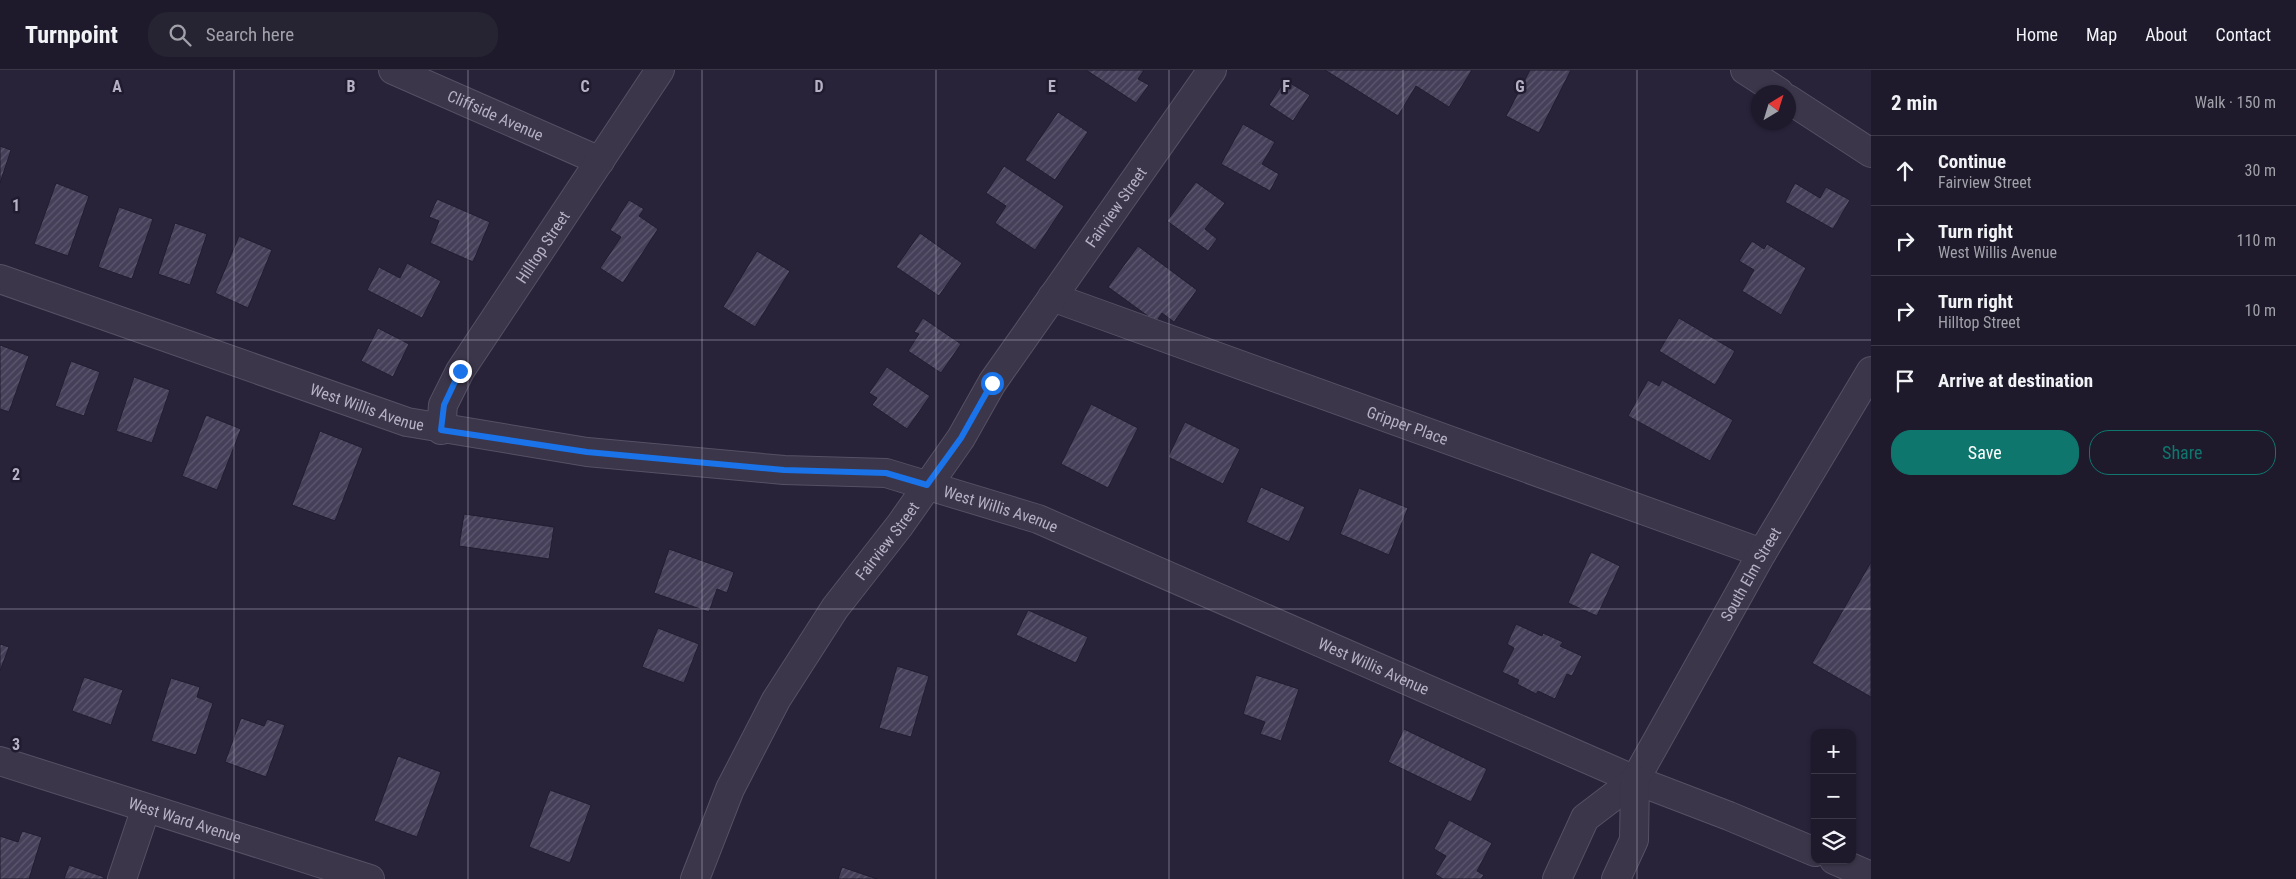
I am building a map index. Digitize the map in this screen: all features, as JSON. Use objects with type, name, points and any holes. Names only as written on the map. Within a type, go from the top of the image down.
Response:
[{"type":"street","name":"Cliffside Avenue","points":[[393,70],[600,161]]},
{"type":"street","name":"Hilltop Street","points":[[441,430],[444,405],[460,371],[660,70]]},
{"type":"street","name":"Fairview Street","points":[[695,879],[730,789],[776,700],[835,608],[900,525],[961,438],[992,383],[1212,70]]},
{"type":"street","points":[[1745,70],[1768,85]]},
{"type":"street","points":[[1796,104],[1871,153]]},
{"type":"street","name":"West Willis Avenue","points":[[0,279],[408,422],[441,430],[587,452],[784,470],[886,473],[1038,518],[1635,780],[1811,850]]},
{"type":"street","name":"Gripper Place","points":[[1052,297],[1762,553]]},
{"type":"street","name":"South Elm Street","points":[[1557,879],[1585,818],[1635,780],[1762,553],[1871,371]]},
{"type":"street","name":"West Ward Avenue","points":[[0,761],[370,879]]},
{"type":"street","name":"South Elm Street","points":[[1616,879],[1634,840],[1635,780]]},
{"type":"street","points":[[122,879],[146,808]]},
{"type":"street","points":[[1843,864],[1871,876]]},
{"type":"building","points":[[1086,70],[1144,70],[1138,79],[1149,85],[1136,103]]},
{"type":"building","points":[[1325,70],[1472,70],[1449,107],[1416,86],[1398,116]]},
{"type":"building","points":[[1530,70],[1571,70],[1539,133],[1506,116]]},
{"type":"building","points":[[1285,80],[1310,95],[1293,121],[1269,105]]},
{"type":"building","points":[[1058,112],[1088,132],[1055,180],[1025,160]]},
{"type":"building","points":[[1243,124],[1275,142],[1262,164],[1279,174],[1270,191],[1221,164]]},
{"type":"building","points":[[0,146],[11,150],[0,183]]},
{"type":"building","points":[[1004,166],[1064,206],[1035,250],[995,223],[1006,206],[986,193]]},
{"type":"building","points":[[1196,182],[1225,203],[1205,229],[1217,239],[1208,251],[1167,221]]},
{"type":"building","points":[[56,183],[89,196],[68,256],[34,244]]},
{"type":"building","points":[[1795,183],[1820,198],[1826,187],[1850,200],[1833,229],[1785,202]]},
{"type":"building","points":[[437,199],[490,222],[473,262],[430,243],[439,221],[429,217]]},
{"type":"building","points":[[629,200],[644,209],[639,216],[658,229],[623,283],[600,268],[621,237],[610,230]]},
{"type":"building","points":[[119,207],[153,219],[132,279],[98,267]]},
{"type":"building","points":[[175,223],[207,234],[190,285],[158,274]]},
{"type":"building","points":[[920,233],[962,263],[939,296],[896,267]]},
{"type":"building","points":[[239,236],[272,250],[248,308],[215,293]]},
{"type":"building","points":[[1752,241],[1764,249],[1767,244],[1806,268],[1781,315],[1742,291],[1754,270],[1739,261]]},
{"type":"building","points":[[1138,246],[1197,290],[1174,322],[1162,313],[1156,322],[1108,287]]},
{"type":"building","points":[[757,251],[790,271],[755,327],[723,307]]},
{"type":"building","points":[[407,263],[441,281],[422,318],[367,290],[379,267],[400,278]]},
{"type":"building","points":[[923,318],[961,344],[941,373],[908,351],[919,334],[914,332]]},
{"type":"building","points":[[1679,318],[1735,351],[1715,385],[1659,351]]},
{"type":"building","points":[[378,328],[409,344],[393,377],[361,361]]},
{"type":"building","points":[[0,345],[29,356],[9,412],[0,409]]},
{"type":"building","points":[[71,361],[100,372],[84,416],[55,406]]},
{"type":"building","points":[[887,367],[930,396],[907,429],[872,405],[877,398],[869,393]]},
{"type":"building","points":[[134,377],[170,390],[152,443],[116,431]]},
{"type":"building","points":[[1648,380],[1659,386],[1662,380],[1733,420],[1710,461],[1628,416]]},
{"type":"building","points":[[1091,404],[1138,428],[1108,488],[1061,464]]},
{"type":"building","points":[[206,415],[241,429],[217,490],[182,476]]},
{"type":"building","points":[[1185,422],[1240,449],[1223,484],[1168,457]]},
{"type":"building","points":[[320,431],[363,448],[335,521],[292,505]]},
{"type":"building","points":[[1261,487],[1305,507],[1289,542],[1246,522]]},
{"type":"building","points":[[1359,488],[1408,508],[1389,555],[1340,534]]},
{"type":"building","points":[[464,514],[554,527],[549,559],[459,546]]},
{"type":"building","points":[[669,549],[734,572],[727,593],[717,589],[709,612],[654,593]]},
{"type":"building","points":[[1591,552],[1620,566],[1597,616],[1568,603]]},
{"type":"building","points":[[1871,562],[1871,697],[1812,663]]},
{"type":"building","points":[[1028,610],[1088,637],[1076,663],[1016,635]]},
{"type":"building","points":[[1516,624],[1542,636],[1543,633],[1563,642],[1560,646],[1582,656],[1572,676],[1567,674],[1555,699],[1538,691],[1536,694],[1517,684],[1519,680],[1502,672],[1514,648],[1507,644]]},
{"type":"building","points":[[658,628],[699,644],[684,683],[642,667]]},
{"type":"building","points":[[0,644],[9,647],[0,671]]},
{"type":"building","points":[[897,666],[929,676],[911,737],[879,728]]},
{"type":"building","points":[[1256,675],[1299,689],[1281,741],[1260,734],[1265,722],[1243,714]]},
{"type":"building","points":[[84,677],[123,690],[111,725],[72,711]]},
{"type":"building","points":[[171,678],[200,687],[197,697],[213,703],[196,755],[151,741]]},
{"type":"building","points":[[241,718],[264,726],[267,719],[285,725],[266,777],[225,762]]},
{"type":"building","points":[[1404,729],[1487,769],[1471,802],[1388,762]]},
{"type":"building","points":[[398,756],[441,772],[417,837],[374,821]]},
{"type":"building","points":[[550,790],[591,805],[570,863],[529,847]]},
{"type":"building","points":[[1449,820],[1492,843],[1477,871],[1484,875],[1481,879],[1443,879],[1435,874],[1446,856],[1434,849]]},
{"type":"building","points":[[22,831],[42,837],[29,879],[0,879],[0,836],[18,842]]},
{"type":"building","points":[[69,865],[104,877],[103,879],[64,879]]},
{"type":"building","points":[[842,867],[877,879],[838,879]]},
{"type":"route","points":[[460,371],[444,405],[441,430],[587,452],[784,470],[886,473],[927,485],[961,438],[992,383]]}]
